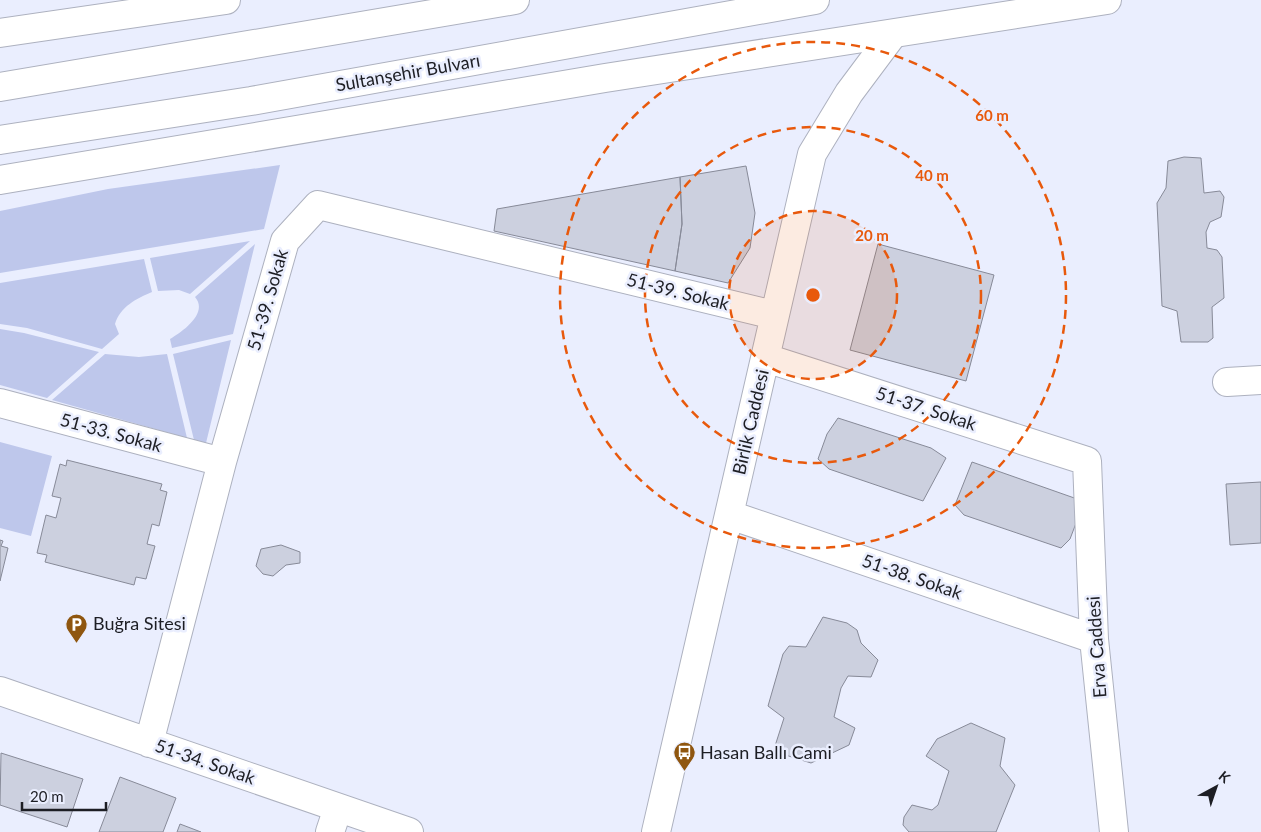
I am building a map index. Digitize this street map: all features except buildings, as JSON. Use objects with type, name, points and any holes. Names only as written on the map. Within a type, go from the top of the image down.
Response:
[{"type":"main road","points":[[0,33],[226,0]]},
{"type":"main road","points":[[0,87],[515,0]]},
{"type":"main road","name":"Sultanşehir Bulvarı","points":[[0,140],[252,101],[815,0]]},
{"type":"main road","points":[[0,180],[605,78],[1107,0]]},
{"type":"main road","name":"Birlik Caddesi","points":[[656,832],[812,154],[849,93],[893,34]]},
{"type":"main road","name":"51-39. Sokak","points":[[149,743],[222,462],[285,241],[318,205],[774,316]]},
{"type":"main road","name":"51-37. Sokak","points":[[766,358],[1087,461]]},
{"type":"main road","points":[[1227,382],[1261,380]]},
{"type":"main road","name":"51-33. Sokak","points":[[0,403],[222,462]]},
{"type":"main road","name":"Erva Caddesi","points":[[1087,461],[1094,638],[1114,832]]},
{"type":"main road","name":"51-38. Sokak","points":[[730,515],[1094,638]]},
{"type":"main road","name":"51-34. Sokak","points":[[0,691],[149,743],[334,820],[409,832]]},
{"type":"shaded area","points":[[280,165],[264,229],[0,273],[0,211],[108,189]]},
{"type":"shaded area","points":[[250,241],[190,294],[179,290],[158,291],[150,258]]},
{"type":"shaded area","points":[[255,244],[233,334],[172,348],[170,339],[187,327],[199,309],[195,297]]},
{"type":"shaded area","points":[[144,259],[152,292],[135,300],[125,308],[115,324],[119,334],[102,349],[27,328],[0,324],[0,283]]},
{"type":"shaded area","points":[[0,329],[24,333],[99,352],[47,398],[0,385]]},
{"type":"shaded area","points":[[231,340],[206,443],[194,440],[173,354]]},
{"type":"shaded area","points":[[105,354],[139,357],[167,354],[187,438],[52,400]]},
{"type":"shaded area","points":[[0,442],[52,456],[31,536],[0,528]]},
{"type":"place","name":"Buğra Sitesi","points":[[77,643]]},
{"type":"place","name":"Hasan Ballı Cami","points":[[684,772]]}]
